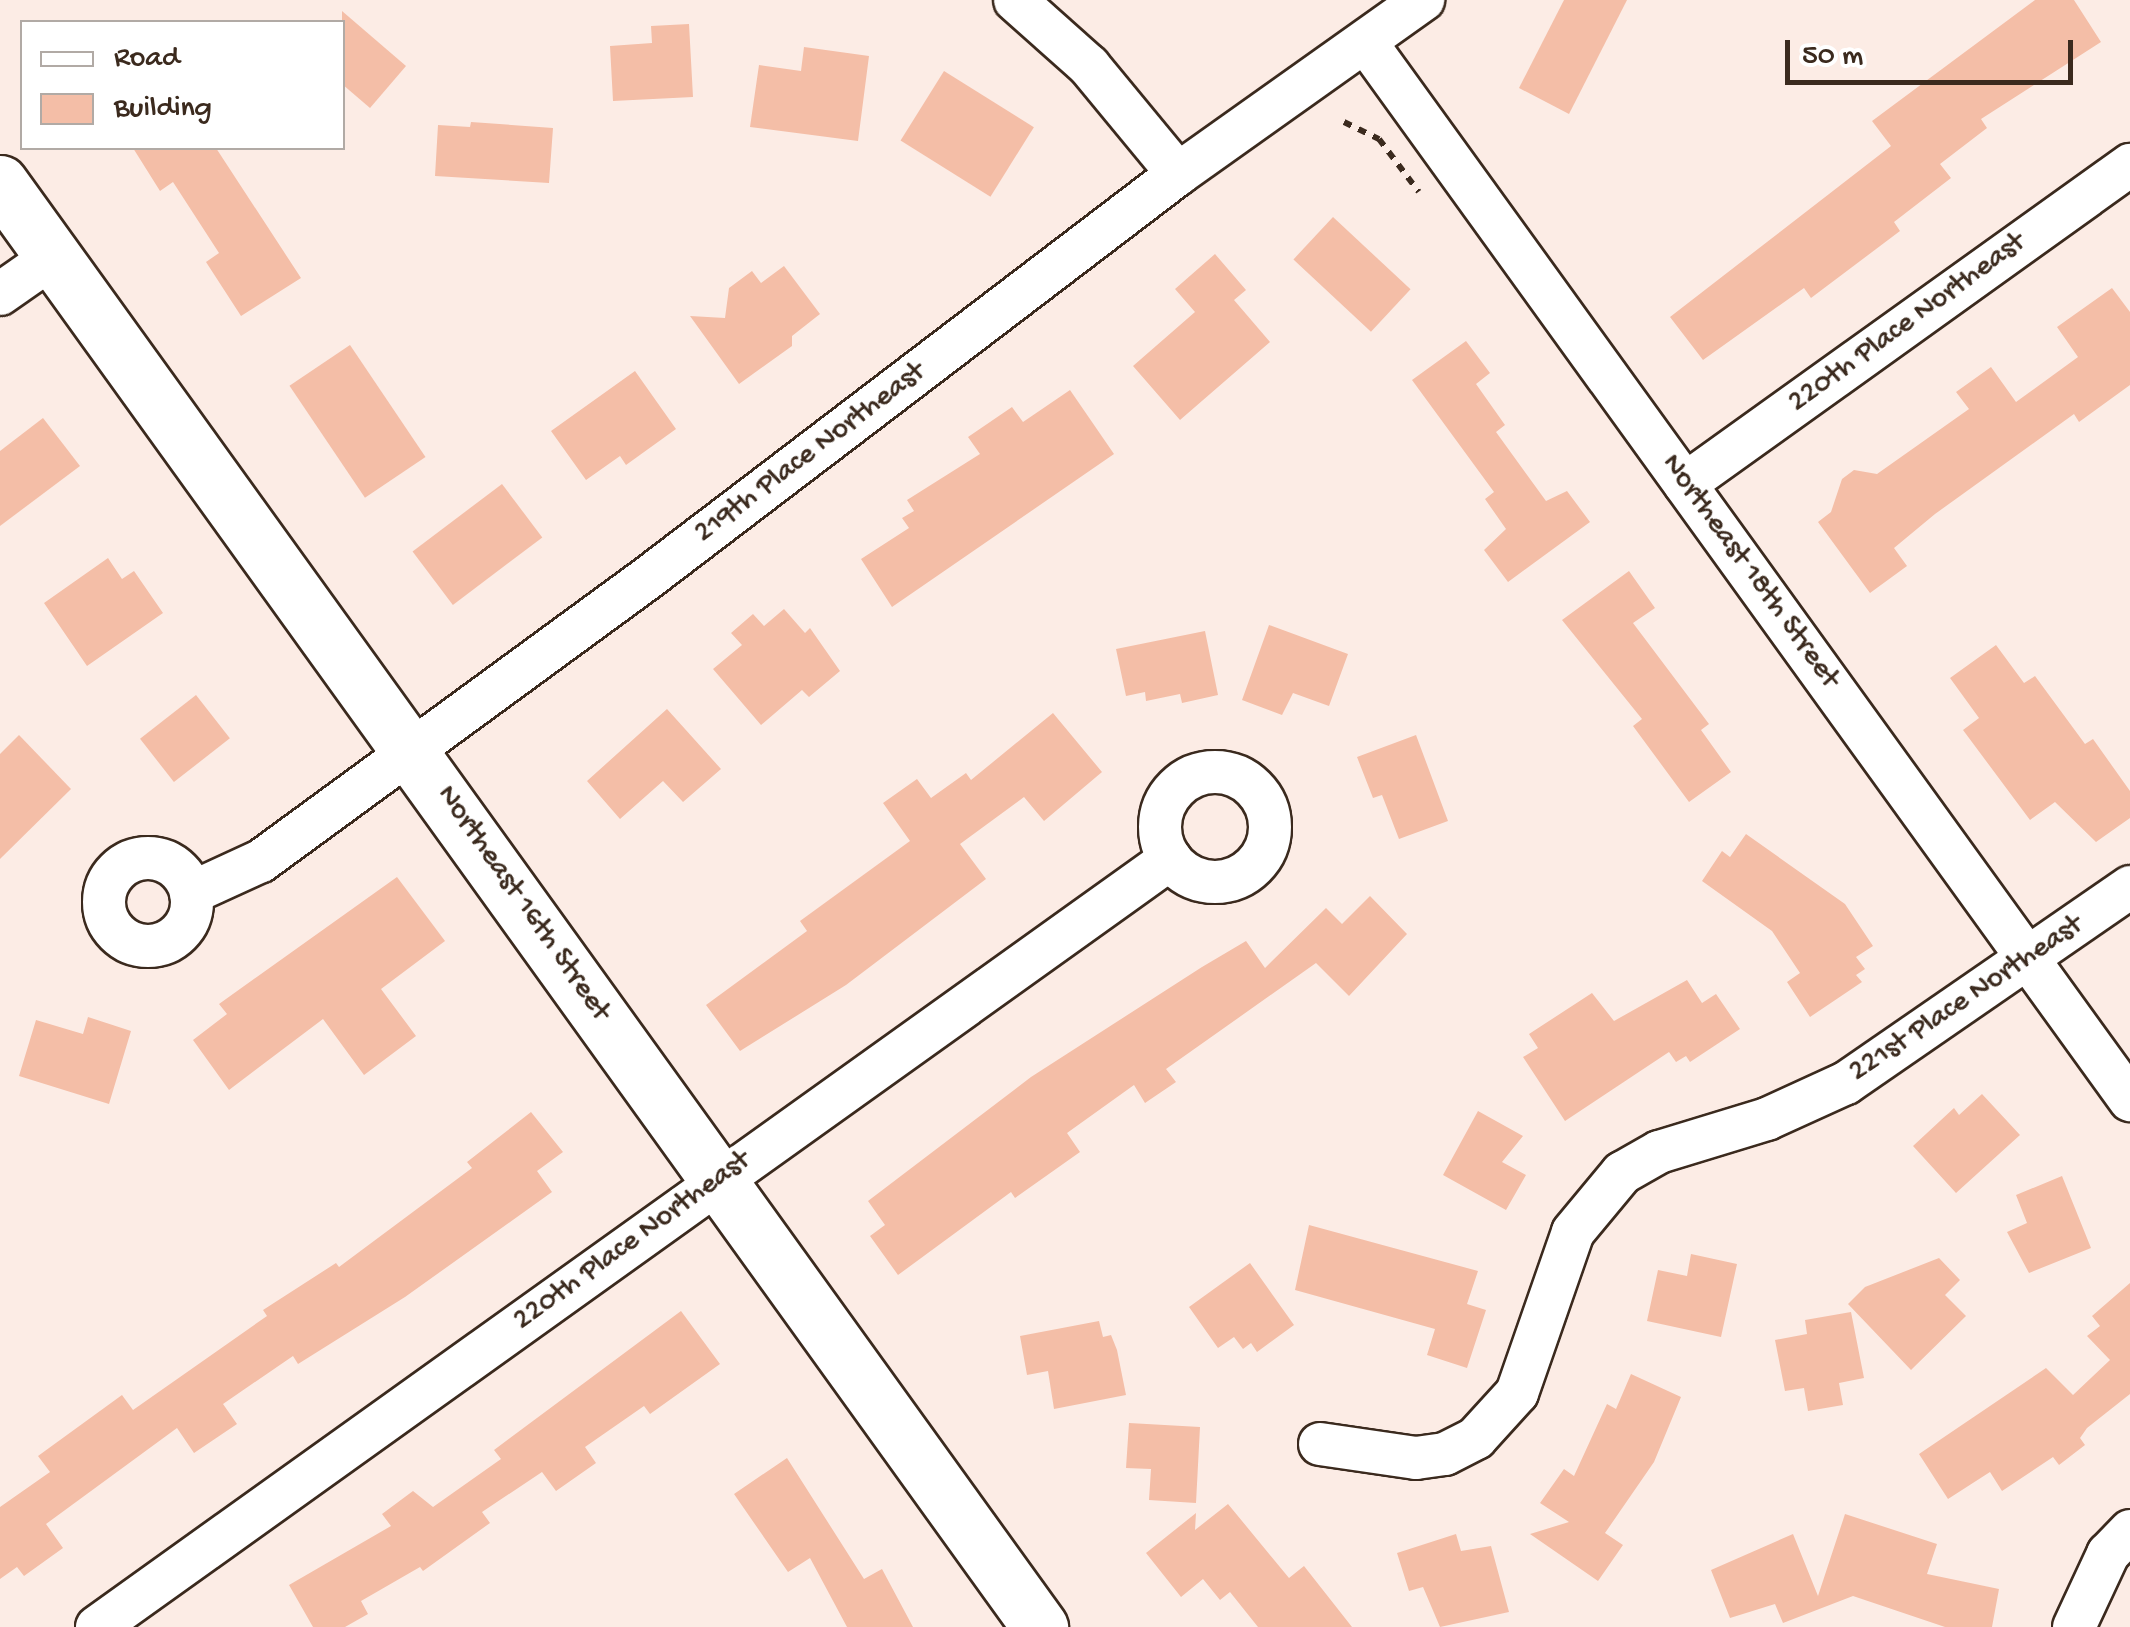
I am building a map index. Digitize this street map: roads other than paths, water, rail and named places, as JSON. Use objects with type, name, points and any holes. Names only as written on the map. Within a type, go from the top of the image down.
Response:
[{"type":"street","points":[[1015,0],[1089,66],[1178,174]]},
{"type":"street","name":"219th Place Northeast","points":[[191,892],[261,861],[1178,174],[1367,44],[1423,0]]},
{"type":"street","name":"Northeast 18th Street","points":[[1367,44],[2130,1100]]},
{"type":"street","name":"220th Place Northeast","points":[[1685,484],[2130,165]]},
{"type":"street","name":"Northeast 16th Street","points":[[0,183],[413,750],[1040,1627]]},
{"type":"street","points":[[0,294],[53,257]]},
{"type":"street","name":"220th Place Northeast","points":[[96,1627],[1170,859]]},
{"type":"street","name":"221st Place Northeast","points":[[1320,1444],[1416,1458],[1444,1454],[1476,1438],[1516,1393],[1573,1232],[1622,1173],[1659,1152],[1767,1119],[1846,1084],[2028,962],[2130,886]]},
{"type":"street","points":[[2074,1627],[2108,1554],[2130,1530]]}]
